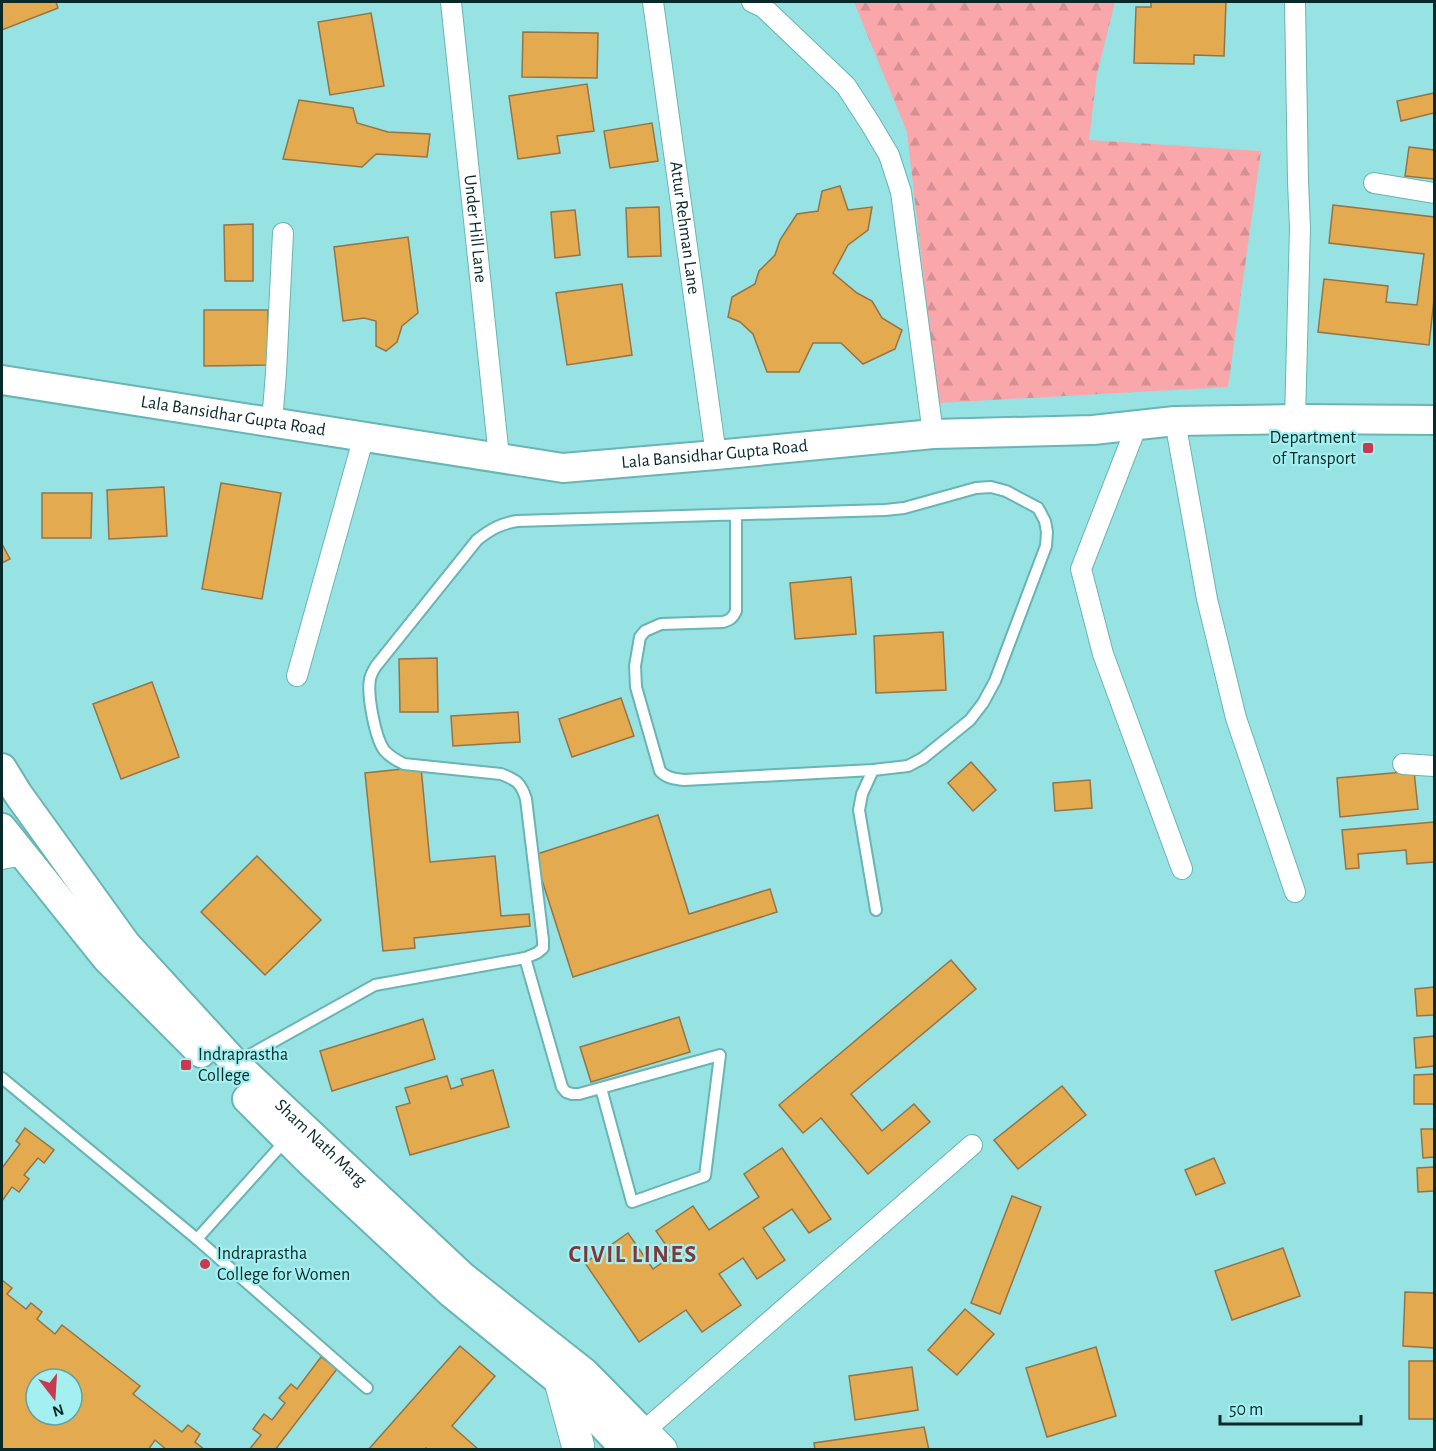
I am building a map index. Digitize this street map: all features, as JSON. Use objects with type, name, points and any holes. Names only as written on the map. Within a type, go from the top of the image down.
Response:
[{"type":"main road","name":"Lala Bansidhar Gupta Road","points":[[2,380],[563,468],[933,434],[1093,430],[1175,421],[1434,420]]},
{"type":"main road","name":"Sham Nath Marg","points":[[2,768],[18,794],[126,944],[294,1131],[451,1293],[639,1445]]},
{"type":"main road","name":"Sham Nath Marg","points":[[2,828],[13,857],[107,959],[294,1131],[462,1276],[585,1373],[639,1445]]},
{"type":"main road","points":[[561,1383],[578,1449]]},
{"type":"street","name":"Under Hill Lane","points":[[451,2],[499,457]]},
{"type":"street","name":"Attur Rehman Lane","points":[[653,2],[716,455]]},
{"type":"street","points":[[752,2],[763,7],[846,86],[889,155],[901,192],[933,434]]},
{"type":"street","points":[[1294,2],[1300,228],[1295,419]]},
{"type":"street","points":[[1374,183],[1434,194]]},
{"type":"street","points":[[272,422],[283,233]]},
{"type":"street","points":[[1175,421],[1207,599],[1236,718],[1295,892]]},
{"type":"street","points":[[1137,425],[1081,569],[1103,654],[1182,869]]},
{"type":"street","points":[[297,676],[364,436]]},
{"type":"street","points":[[1403,765],[1434,766]]},
{"type":"street","points":[[639,1445],[972,1145]]},
{"type":"lane","points":[[235,1063],[375,985],[525,958],[543,948],[526,799],[522,787],[515,780],[501,774],[404,764],[393,759],[385,751],[374,724],[369,686],[372,673],[477,540],[490,530],[518,521],[885,510],[904,508],[976,488],[991,488],[1006,491],[1038,508],[1045,521],[1046,546],[995,681],[983,703],[970,720],[923,758],[908,766],[873,770],[684,780],[670,778],[660,771],[636,687],[635,666],[640,637],[645,631],[661,624],[723,622],[734,617],[736,611],[736,515]]},
{"type":"lane","points":[[873,770],[862,794],[859,810],[876,910]]},
{"type":"lane","points":[[525,958],[562,1087],[566,1092],[572,1094],[601,1088],[720,1055],[705,1176],[632,1202],[601,1088]]},
{"type":"lane","points":[[2,1078],[197,1239],[367,1388]]},
{"type":"lane","points":[[197,1239],[294,1131]]},
{"type":"green space","points":[[854,2],[1115,2],[1097,74],[1089,140],[1261,151],[1228,387],[938,403],[907,132]]},
{"type":"building","points":[[2,2],[56,2],[58,8],[2,30]]},
{"type":"building","points":[[1151,2],[1226,2],[1224,56],[1194,55],[1194,64],[1134,63],[1136,7],[1151,7]]},
{"type":"building","points":[[371,13],[384,86],[330,95],[318,22]]},
{"type":"building","points":[[523,32],[598,33],[597,78],[522,77]]},
{"type":"building","points":[[587,84],[594,131],[557,136],[560,153],[518,159],[509,96]]},
{"type":"building","points":[[1434,93],[1434,113],[1401,121],[1397,101]]},
{"type":"building","points":[[299,100],[353,108],[357,123],[388,132],[430,134],[427,157],[376,154],[362,167],[283,159]]},
{"type":"building","points":[[652,123],[658,161],[610,168],[604,131]]},
{"type":"building","points":[[1409,147],[1434,150],[1434,179],[1405,176]]},
{"type":"building","points":[[840,186],[848,210],[872,207],[868,230],[848,245],[833,273],[857,293],[872,301],[882,318],[902,330],[895,349],[863,364],[841,343],[813,343],[799,372],[767,372],[753,334],[740,322],[728,317],[732,297],[755,284],[759,271],[775,255],[780,240],[797,214],[818,211],[822,191]]},
{"type":"building","points":[[1333,205],[1434,217],[1434,299],[1429,345],[1318,332],[1324,279],[1388,286],[1386,302],[1417,305],[1424,254],[1329,243]]},
{"type":"building","points":[[659,207],[661,256],[628,257],[626,208]]},
{"type":"building","points":[[575,210],[580,255],[555,258],[551,212]]},
{"type":"building","points":[[253,224],[253,281],[225,281],[224,225]]},
{"type":"building","points":[[408,237],[418,313],[402,326],[397,342],[386,351],[376,346],[376,321],[364,318],[343,321],[334,247]]},
{"type":"building","points":[[622,284],[632,355],[567,365],[556,293]]},
{"type":"building","points":[[204,310],[268,310],[268,365],[204,366]]},
{"type":"building","points":[[221,483],[281,493],[262,599],[202,589]]},
{"type":"building","points":[[164,487],[167,536],[109,539],[107,490]]},
{"type":"building","points":[[42,493],[92,493],[91,538],[42,538]]},
{"type":"building","points":[[2,544],[10,559],[2,563]]},
{"type":"building","points":[[851,577],[856,634],[795,639],[790,583]]},
{"type":"building","points":[[943,632],[946,690],[876,693],[874,636]]},
{"type":"building","points":[[437,658],[438,712],[400,712],[399,659]]},
{"type":"building","points":[[152,682],[179,757],[121,779],[93,704]]},
{"type":"building","points":[[621,698],[634,736],[572,757],[559,719]]},
{"type":"building","points":[[518,712],[520,742],[453,746],[451,716]]},
{"type":"building","points":[[971,762],[996,790],[973,811],[948,783]]},
{"type":"building","points":[[421,767],[430,862],[495,856],[501,916],[529,914],[530,926],[414,938],[415,948],[383,951],[365,773]]},
{"type":"building","points":[[1414,771],[1418,809],[1340,817],[1337,778]]},
{"type":"building","points":[[1090,780],[1092,808],[1055,811],[1053,783]]},
{"type":"building","points":[[658,815],[689,914],[770,889],[777,912],[573,977],[534,855]]},
{"type":"building","points":[[1434,822],[1434,862],[1407,864],[1406,850],[1358,854],[1359,868],[1346,869],[1342,830]]},
{"type":"building","points":[[257,856],[321,920],[265,975],[201,912]]},
{"type":"building","points":[[951,960],[976,989],[851,1094],[882,1131],[914,1104],[930,1122],[868,1174],[821,1118],[803,1133],[779,1105]]},
{"type":"building","points":[[1434,987],[1434,1015],[1417,1016],[1415,989]]},
{"type":"building","points":[[679,1017],[690,1052],[591,1082],[580,1047]]},
{"type":"building","points":[[423,1019],[435,1059],[332,1091],[320,1051]]},
{"type":"building","points":[[1434,1036],[1434,1066],[1416,1068],[1414,1038]]},
{"type":"building","points":[[493,1070],[509,1127],[410,1155],[396,1107],[410,1103],[405,1088],[447,1076],[451,1089],[463,1085],[461,1079]]},
{"type":"building","points":[[1434,1074],[1434,1104],[1414,1104],[1414,1075]]},
{"type":"building","points":[[1062,1086],[1086,1115],[1018,1169],[994,1140]]},
{"type":"building","points":[[25,1128],[54,1150],[44,1163],[38,1158],[24,1175],[29,1179],[19,1192],[12,1187],[2,1201],[2,1168],[20,1144],[16,1141]]},
{"type":"building","points":[[1421,1129],[1434,1129],[1434,1157],[1423,1158]]},
{"type":"building","points":[[782,1148],[831,1219],[809,1233],[792,1209],[763,1228],[785,1260],[757,1279],[743,1258],[719,1274],[741,1305],[702,1332],[686,1310],[639,1342],[585,1263],[628,1233],[653,1269],[673,1255],[656,1231],[693,1206],[709,1230],[759,1197],[744,1174]]},
{"type":"building","points":[[1214,1158],[1225,1183],[1196,1195],[1185,1170]]},
{"type":"building","points":[[1434,1167],[1434,1191],[1418,1192],[1417,1168]]},
{"type":"building","points":[[1012,1196],[1041,1207],[1000,1314],[971,1303]]},
{"type":"building","points":[[1283,1248],[1300,1296],[1232,1320],[1215,1271]]},
{"type":"building","points":[[2,1280],[12,1288],[7,1294],[26,1309],[31,1303],[42,1312],[37,1319],[55,1334],[62,1325],[140,1386],[133,1394],[182,1432],[188,1425],[200,1434],[195,1442],[205,1450],[167,1450],[155,1440],[148,1450],[2,1450]]},
{"type":"building","points":[[1405,1292],[1434,1293],[1434,1348],[1403,1346]]},
{"type":"building","points":[[965,1309],[994,1334],[957,1375],[928,1350]]},
{"type":"building","points":[[460,1346],[495,1376],[452,1426],[479,1450],[427,1450],[426,1448],[424,1450],[368,1450]]},
{"type":"building","points":[[1096,1347],[1116,1416],[1047,1437],[1026,1368]]},
{"type":"building","points":[[321,1357],[337,1369],[275,1450],[249,1450],[261,1435],[253,1429],[264,1414],[272,1420],[285,1403],[279,1398],[291,1384],[297,1389]]},
{"type":"building","points":[[1409,1361],[1434,1361],[1434,1419],[1409,1419]]},
{"type":"building","points":[[912,1367],[918,1410],[855,1420],[849,1376]]},
{"type":"building","points":[[924,1427],[929,1450],[815,1450],[814,1443]]},
{"type":"place","name":"Department of Transport","points":[[1368,448]]},
{"type":"place","name":"Indraprastha College","points":[[186,1065]]},
{"type":"place","name":"Indraprastha College for Women","points":[[205,1264]]},
{"type":"district","name":"CIVIL LINES","points":[[633,1255]]}]
